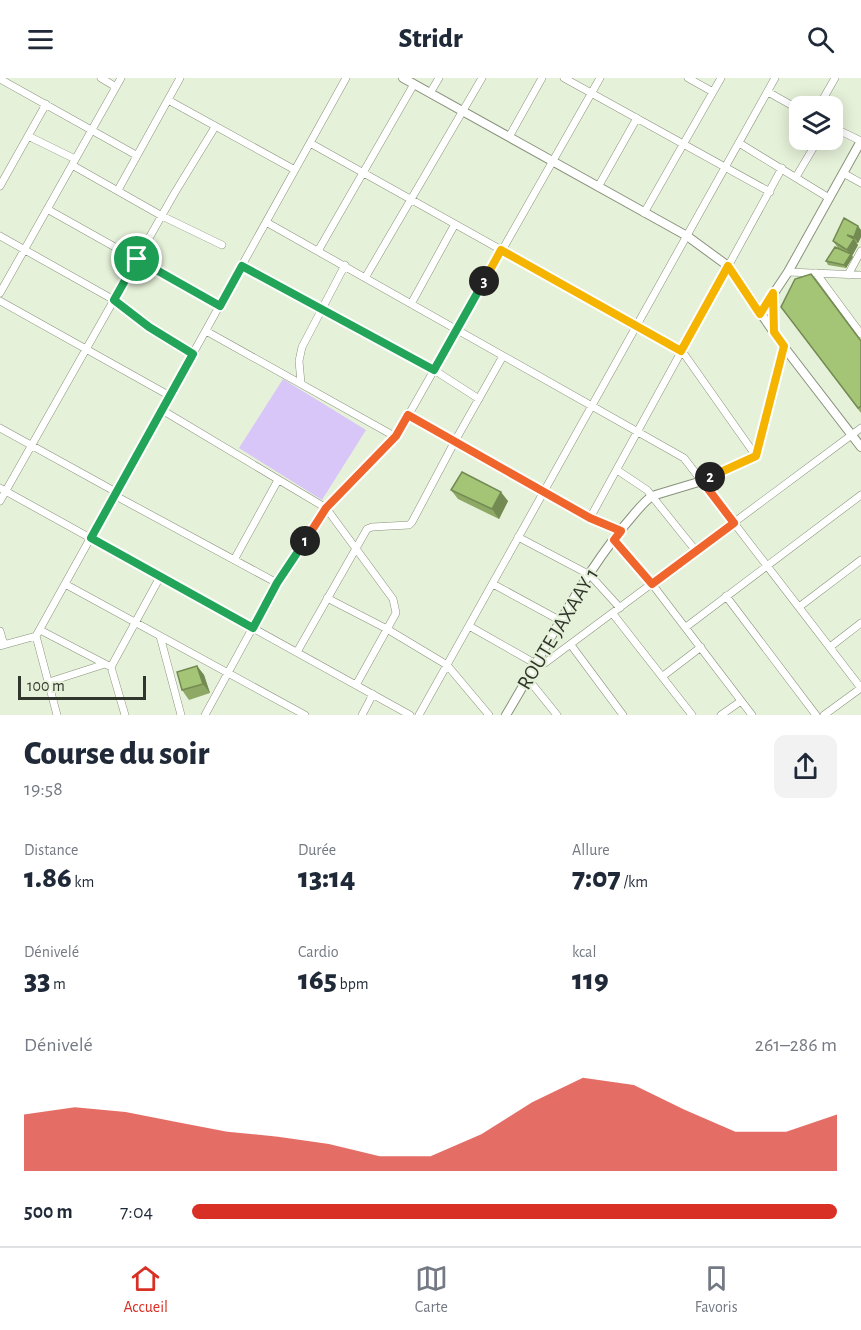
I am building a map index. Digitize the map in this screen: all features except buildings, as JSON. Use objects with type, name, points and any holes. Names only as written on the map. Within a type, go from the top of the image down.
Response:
[{"type":"street","points":[[100,78],[117,87]]},
{"type":"street","points":[[0,293],[122,78]]},
{"type":"street","points":[[118,190],[180,78]]},
{"type":"street","points":[[57,715],[38,633],[346,78]]},
{"type":"street","points":[[403,78],[687,236],[728,266],[760,314],[861,447]]},
{"type":"street","points":[[430,93],[439,78]]},
{"type":"street","points":[[365,278],[482,78]]},
{"type":"street","points":[[509,137],[542,78]]},
{"type":"street","points":[[564,78],[770,192]]},
{"type":"street","points":[[205,715],[277,583],[326,508],[396,436],[600,78]]},
{"type":"street","points":[[688,78],[713,92]]},
{"type":"street","points":[[644,213],[721,78]]},
{"type":"street","points":[[419,715],[775,78]]},
{"type":"street","points":[[825,96],[835,78]]},
{"type":"street","points":[[0,79],[136,155]]},
{"type":"street","points":[[318,251],[414,84]]},
{"type":"street","points":[[768,92],[789,104]]},
{"type":"street","points":[[168,100],[295,170]]},
{"type":"street","points":[[0,186],[46,104]]},
{"type":"street","points":[[598,187],[637,118]]},
{"type":"street","points":[[0,501],[3,490],[32,446],[137,259],[215,127]]},
{"type":"street","points":[[760,314],[788,272],[861,141],[843,132]]},
{"type":"street","points":[[28,136],[162,216],[222,245]]},
{"type":"street","points":[[310,142],[681,351],[756,456]]},
{"type":"street","points":[[739,143],[829,198]]},
{"type":"street","points":[[796,177],[812,150]]},
{"type":"street","points":[[590,518],[782,168]]},
{"type":"street","points":[[843,173],[861,183]]},
{"type":"street","points":[[47,209],[220,306]]},
{"type":"street","points":[[266,222],[684,458],[861,688],[824,715]]},
{"type":"street","points":[[411,304],[455,224]]},
{"type":"street","points":[[0,236],[114,300],[149,327],[193,354]]},
{"type":"street","points":[[848,275],[861,251]]},
{"type":"street","points":[[301,383],[299,354],[345,265]]},
{"type":"street","points":[[242,266],[434,370],[479,399]]},
{"type":"street","points":[[788,272],[861,275]]},
{"type":"street","points":[[816,273],[861,334]]},
{"type":"street","points":[[773,293],[774,332]]},
{"type":"street","points":[[0,302],[170,396]]},
{"type":"street","points":[[206,331],[396,436]]},
{"type":"street","points":[[756,456],[784,346]]},
{"type":"street","points":[[297,652],[367,529],[409,525],[412,522],[503,356]]},
{"type":"street","points":[[162,410],[326,508],[396,605],[396,613],[356,685]]},
{"type":"street","points":[[408,415],[590,518],[621,531]]},
{"type":"street","points":[[0,428],[277,583]]},
{"type":"street","points":[[469,626],[536,664],[545,663],[861,428]]},
{"type":"street","points":[[652,496],[702,481],[756,456]]},
{"type":"street","points":[[617,470],[638,483],[652,496],[696,551]]},
{"type":"street","points":[[234,560],[278,480]]},
{"type":"street","points":[[3,490],[410,715]]},
{"type":"street","points":[[686,627],[861,495]]},
{"type":"street","name":"ROUTE JAXAAY 1","points":[[506,715],[590,575],[621,531],[645,501],[652,496]]},
{"type":"street","points":[[518,537],[590,575],[620,608]]},
{"type":"street","points":[[614,540],[686,627],[752,715]]},
{"type":"street","points":[[799,607],[861,560]]},
{"type":"street","points":[[49,682],[108,666],[160,577]]},
{"type":"street","points":[[65,584],[305,715]]},
{"type":"street","points":[[493,584],[561,621]]},
{"type":"street","points":[[726,596],[816,715]]},
{"type":"street","points":[[327,598],[387,629],[447,665],[489,715]]},
{"type":"street","points":[[612,614],[692,715]]},
{"type":"street","points":[[830,647],[861,622]]},
{"type":"street","points":[[0,631],[2,645],[38,633],[108,666],[125,714],[115,715]]},
{"type":"street","points":[[160,636],[181,715]]},
{"type":"street","points":[[571,645],[623,715]]},
{"type":"street","points":[[663,676],[700,647]]},
{"type":"street","points":[[528,679],[557,715]]},
{"type":"street","points":[[362,715],[373,694]]},
{"type":"street","points":[[721,715],[741,701]]},
{"type":"shaded area","points":[[283,379],[366,430],[322,500],[239,448]]},
{"type":"route","points":[[501,250],[681,351],[728,266],[760,314],[773,293],[774,332],[784,346],[756,456],[702,481],[734,523],[652,584],[614,540],[621,531],[590,518],[408,415],[396,436],[326,508],[277,583],[253,628],[91,538],[193,354],[149,327],[114,300],[137,259],[220,306],[242,266],[434,370],[501,250]]}]
